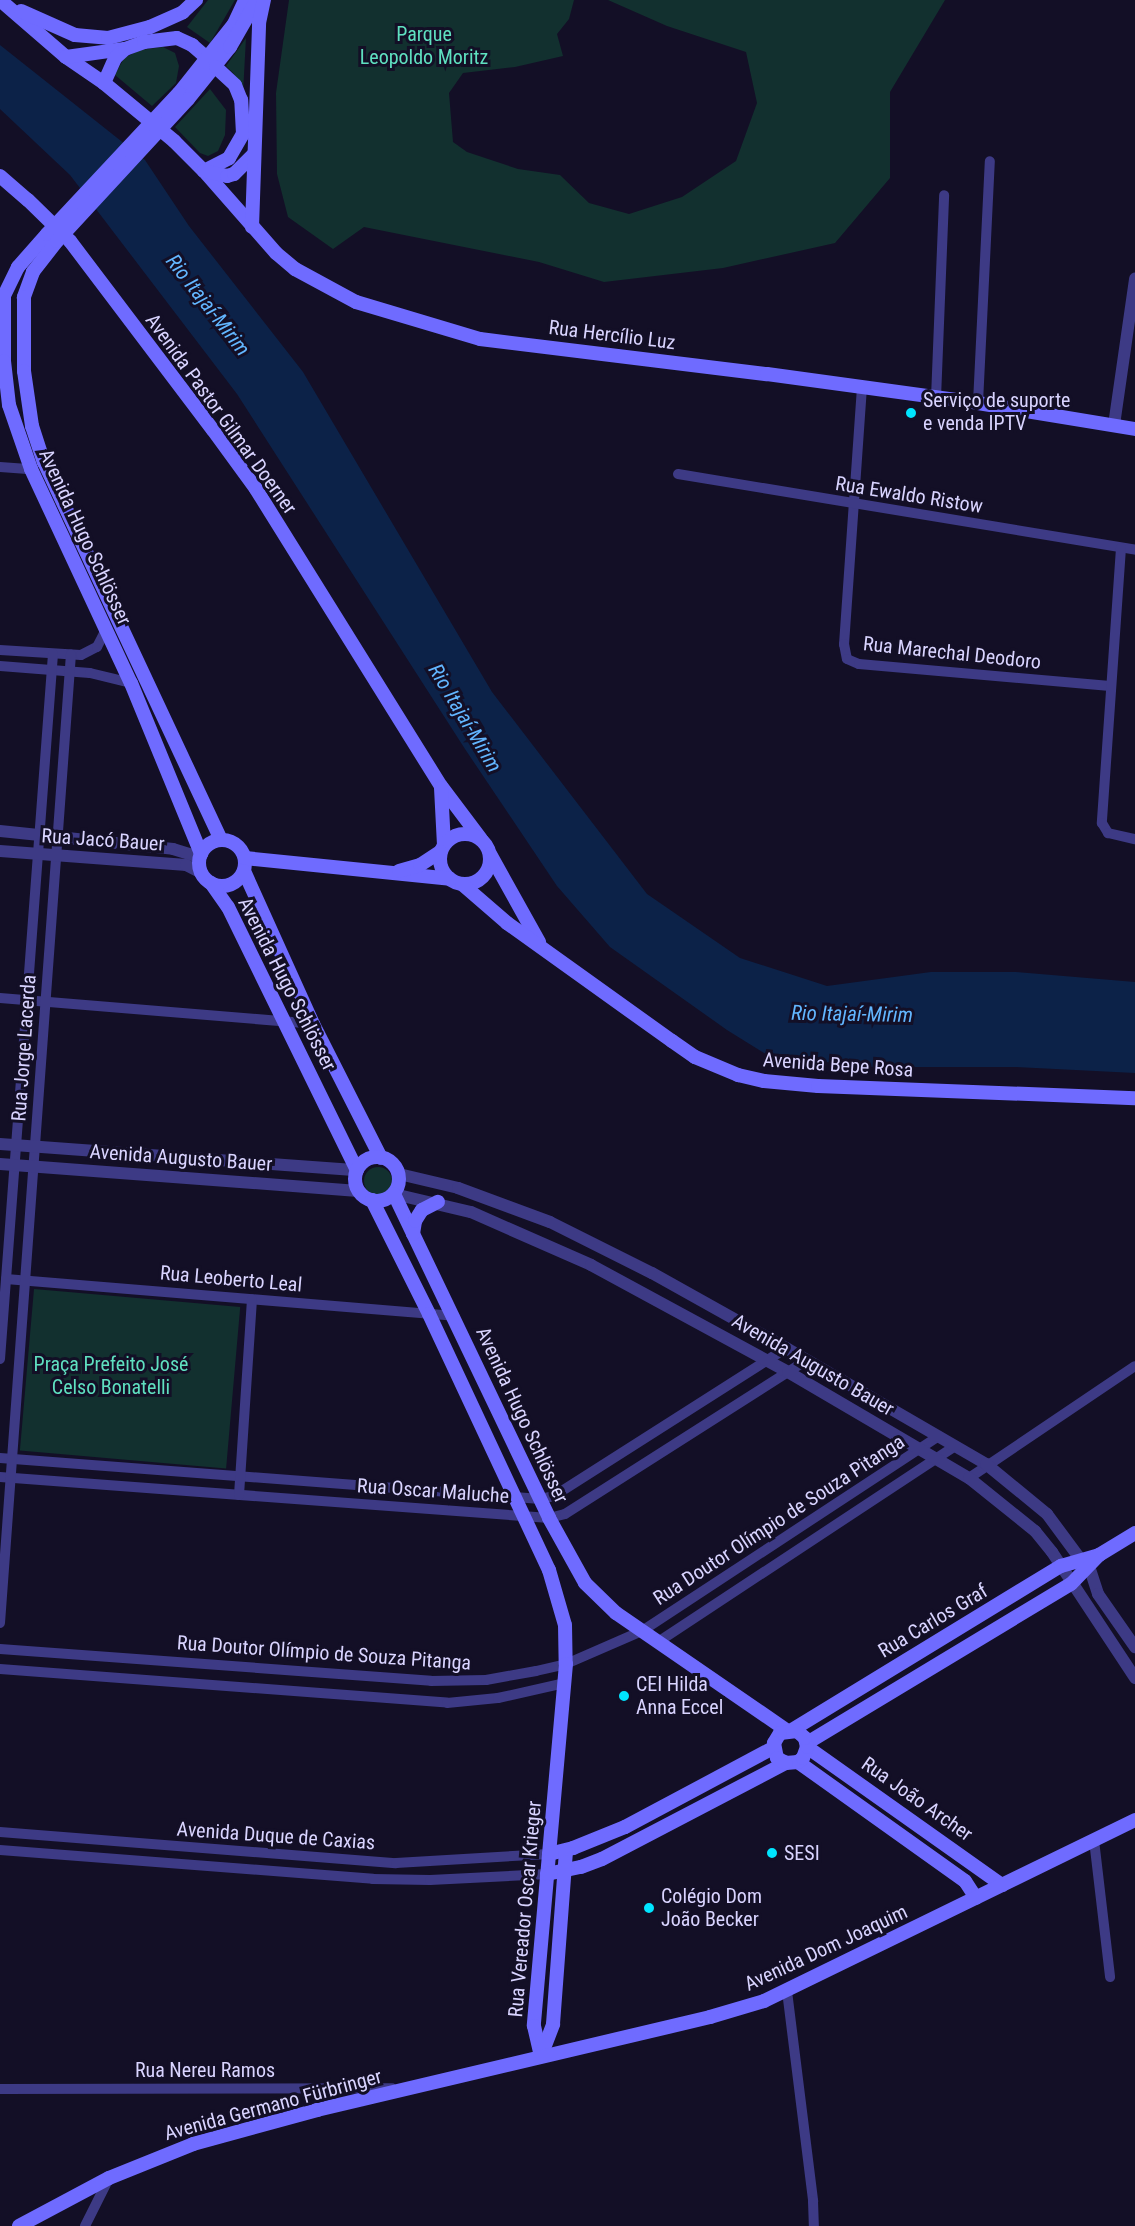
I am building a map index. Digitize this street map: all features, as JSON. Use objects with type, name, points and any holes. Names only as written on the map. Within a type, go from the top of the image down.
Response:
[{"type":"main road","points":[[4,3],[75,35],[92,38],[123,35],[150,27],[183,12],[196,0]]},
{"type":"main road","points":[[212,63],[245,0]]},
{"type":"main road","points":[[52,237],[184,96],[212,63],[257,0]]},
{"type":"main road","points":[[252,227],[259,23],[264,0]]},
{"type":"main road","name":"Rua Hercílio Luz","points":[[4,3],[66,57],[104,83],[155,126],[204,171],[252,227],[296,269],[338,294],[465,335],[978,403],[1135,429]]},
{"type":"main road","points":[[75,35],[66,57],[125,49],[144,42],[177,38],[192,45],[235,85],[242,100],[243,134],[229,158],[204,171]]},
{"type":"main road","points":[[104,83],[115,58],[125,49]]},
{"type":"main road","points":[[204,171],[227,176],[234,174],[253,155]]},
{"type":"main road","name":"Avenida Pastor Gilmar Doerner","points":[[0,176],[70,242],[231,454],[441,786],[481,839]]},
{"type":"main road","name":"Avenida Hugo Schlösser","points":[[52,237],[18,267],[2,301],[4,361],[9,405],[31,469],[131,684],[200,856]]},
{"type":"main road","name":"Avenida Hugo Schlösser","points":[[52,237],[33,272],[24,297],[24,371],[32,426],[44,462],[221,840]]},
{"type":"main road","name":"Avenida Pastor Gilmar Doerner","points":[[441,786],[442,849]]},
{"type":"main road","points":[[245,865],[391,873],[456,882],[481,878],[489,867],[489,853],[481,839],[465,834],[457,835],[420,865],[391,873]]},
{"type":"main road","points":[[221,840],[234,843],[245,865],[230,884],[206,878],[200,856],[209,844],[221,840]]},
{"type":"main road","points":[[442,849],[441,867],[456,882]]},
{"type":"main road","name":"Avenida Bepe Rosa","points":[[489,853],[542,946]]},
{"type":"main road","name":"Avenida Hugo Schlösser","points":[[245,865],[313,1024],[381,1158]]},
{"type":"main road","name":"Avenida Hugo Schlösser","points":[[206,878],[228,907],[286,1021],[357,1170]]},
{"type":"main road","name":"Avenida Bepe Rosa","points":[[456,882],[507,923],[696,1057],[738,1075],[764,1081],[818,1086],[1135,1098]]},
{"type":"main road","points":[[381,1158],[393,1163],[399,1174],[397,1188],[384,1200],[372,1200],[358,1191],[357,1170],[367,1160],[381,1158]]},
{"type":"main road","name":"Avenida Hugo Schlösser","points":[[393,1194],[454,1316],[549,1518],[585,1583],[616,1613],[642,1631]]},
{"type":"main road","name":"Avenida Hugo Schlösser","points":[[372,1200],[429,1314],[549,1570],[566,1625],[566,1664]]},
{"type":"main road","points":[[413,1234],[415,1221],[422,1210],[438,1202]]},
{"type":"main road","points":[[1085,1563],[1135,1533]]},
{"type":"main road","name":"Rua Carlos Graf","points":[[789,1730],[1060,1566],[1085,1563]]},
{"type":"main road","name":"Rua Carlos Graf","points":[[807,1745],[1071,1584],[1085,1563]]},
{"type":"main road","points":[[1004,1601],[1015,1618]]},
{"type":"main road","points":[[547,1874],[565,1871],[602,1859],[792,1763],[806,1753],[807,1745],[801,1734],[789,1730],[642,1631]]},
{"type":"main road","points":[[918,1653],[927,1670]]},
{"type":"main road","name":"Rua Vereador Oscar Krieger","points":[[541,2056],[534,2026],[566,1664]]},
{"type":"main road","points":[[789,1730],[776,1737],[773,1748],[777,1758],[792,1763]]},
{"type":"main road","name":"Rua João Archer","points":[[807,1745],[997,1879],[1002,1885]]},
{"type":"main road","points":[[549,1854],[566,1851],[608,1834],[773,1748]]},
{"type":"main road","name":"Rua João Archer","points":[[792,1763],[965,1881],[976,1898]]},
{"type":"main road","points":[[671,1802],[680,1819]]},
{"type":"main road","name":"Avenida Dom Joaquim","points":[[411,2088],[747,2007],[787,1991],[1135,1820]]},
{"type":"main road","name":"Rua Vereador Oscar Krieger","points":[[541,2056],[553,2024],[566,1851]]},
{"type":"main road","name":"Avenida Germano Fürbringer","points":[[19,2226],[109,2178],[193,2144],[307,2112],[411,2088]]},
{"type":"street","points":[[978,403],[990,161]]},
{"type":"street","points":[[936,398],[944,195]]},
{"type":"street","points":[[1113,425],[1135,279]]},
{"type":"street","name":"Rua Marechal Deodoro","points":[[862,387],[844,644],[847,659],[859,664],[1110,686]]},
{"type":"street","points":[[0,467],[31,469]]},
{"type":"street","name":"Rua Ewaldo Ristow","points":[[678,474],[1135,550]]},
{"type":"street","points":[[1121,548],[1102,823],[1108,833],[1135,839]]},
{"type":"street","points":[[0,650],[71,655],[89,653],[97,647],[106,629]]},
{"type":"street","name":"Rua Jorge Lacerda","points":[[0,1359],[53,654]]},
{"type":"street","name":"Rua Jorge Lacerda","points":[[0,1623],[5,1477],[12,1459],[71,655]]},
{"type":"street","points":[[0,666],[70,671],[131,684]]},
{"type":"street","name":"Rua Jacó Bauer","points":[[0,831],[173,849],[200,856]]},
{"type":"street","name":"Rua Jacó Bauer","points":[[0,851],[186,866],[206,878]]},
{"type":"street","points":[[0,998],[313,1024]]},
{"type":"street","name":"Avenida Augusto Bauer","points":[[0,1144],[357,1170]]},
{"type":"street","points":[[191,1178],[192,1158]]},
{"type":"street","name":"Avenida Augusto Bauer","points":[[0,1164],[358,1191]]},
{"type":"street","name":"Avenida Augusto Bauer","points":[[399,1174],[458,1188],[550,1222],[652,1273],[786,1347],[986,1464],[1047,1514],[1085,1563],[1098,1594],[1135,1647]]},
{"type":"street","name":"Avenida Augusto Bauer","points":[[393,1194],[438,1202],[471,1212],[542,1241],[643,1291],[788,1372],[969,1478],[1035,1532],[1135,1678]]},
{"type":"street","points":[[542,1241],[550,1222]]},
{"type":"street","points":[[643,1291],[652,1273]]},
{"type":"street","name":"Rua Leoberto Leal","points":[[6,1279],[454,1316]]},
{"type":"street","points":[[238,1494],[252,1299]]},
{"type":"street","name":"Rua Oscar Maluche","points":[[0,1458],[540,1499],[554,1496],[786,1347]]},
{"type":"street","name":"Rua Oscar Maluche","points":[[5,1477],[549,1518],[565,1514],[807,1360]]},
{"type":"street","points":[[969,1478],[986,1464],[1135,1366]]},
{"type":"street","points":[[653,1433],[664,1451]]},
{"type":"street","name":"Rua Doutor Olímpio de Souza Pitanga","points":[[0,1648],[404,1680],[486,1680],[566,1664],[642,1631],[939,1436]]},
{"type":"street","name":"Rua Doutor Olímpio de Souza Pitanga","points":[[658,1642],[955,1446]]},
{"type":"street","points":[[60,1481],[61,1463]]},
{"type":"street","points":[[346,1503],[347,1484]]},
{"type":"street","points":[[812,1520],[822,1534]]},
{"type":"street","points":[[738,1568],[749,1582]]},
{"type":"street","points":[[145,1680],[146,1660]]},
{"type":"street","name":"Rua Doutor Olímpio de Souza Pitanga","points":[[0,1669],[447,1703],[480,1701],[564,1683]]},
{"type":"street","points":[[280,1691],[282,1670]]},
{"type":"street","points":[[402,1700],[404,1680]]},
{"type":"street","name":"Avenida Duque de Caxias","points":[[0,1832],[396,1863],[549,1854]]},
{"type":"street","points":[[94,1858],[95,1839]]},
{"type":"street","points":[[1094,1840],[1110,1977]]},
{"type":"street","name":"Avenida Duque de Caxias","points":[[0,1850],[396,1880],[547,1874]]},
{"type":"street","points":[[256,1870],[257,1852]]},
{"type":"street","points":[[396,1863],[396,1880]]},
{"type":"street","points":[[787,1991],[815,2223]]},
{"type":"street","name":"Rua Nereu Ramos","points":[[0,2089],[411,2088]]},
{"type":"street","points":[[85,2226],[109,2178]]},
{"type":"green space","points":[[208,0],[235,0],[210,43],[187,27]]},
{"type":"green space","name":"Parque Leopoldo Moritz","points":[[289,0],[574,0],[569,19],[557,34],[563,56],[515,67],[463,73],[449,93],[453,142],[467,152],[518,169],[560,175],[589,203],[629,214],[682,197],[736,161],[757,103],[746,52],[667,26],[608,0],[945,0],[890,92],[890,178],[835,243],[723,268],[604,282],[539,262],[364,227],[333,249],[288,217],[277,174],[276,93]]},
{"type":"green space","points":[[246,38],[243,93],[234,74],[226,66]]},
{"type":"green space","points":[[163,47],[175,53],[179,66],[176,83],[152,106],[115,75],[124,58],[140,50]]},
{"type":"green space","points":[[210,89],[226,110],[225,135],[218,151],[208,156],[200,153],[175,127]]},
{"type":"green space","points":[[378,1167],[388,1171],[392,1181],[388,1191],[378,1195],[368,1191],[364,1181],[368,1171]]},
{"type":"green space","name":"Praça Prefeito José Celso Bonatelli","points":[[34,1289],[240,1307],[226,1468],[20,1450]]},
{"type":"water","name":"Rio Itajaí-Mirim","points":[[0,45],[145,160],[189,226],[303,372],[492,692],[647,894],[740,958],[827,986],[931,972],[1016,972],[1135,982],[1135,1073],[1016,1067],[873,1067],[769,1056],[727,1030],[610,947],[557,886],[465,749],[237,394],[70,175],[0,109]]},
{"type":"place","name":"Serviço de suporte e venda IPTV","points":[[911,413]]},
{"type":"place","name":"CEI Hilda Anna Eccel","points":[[624,1696]]},
{"type":"place","name":"SESI","points":[[772,1853]]},
{"type":"place","name":"Colégio Dom João Becker","points":[[649,1908]]}]
